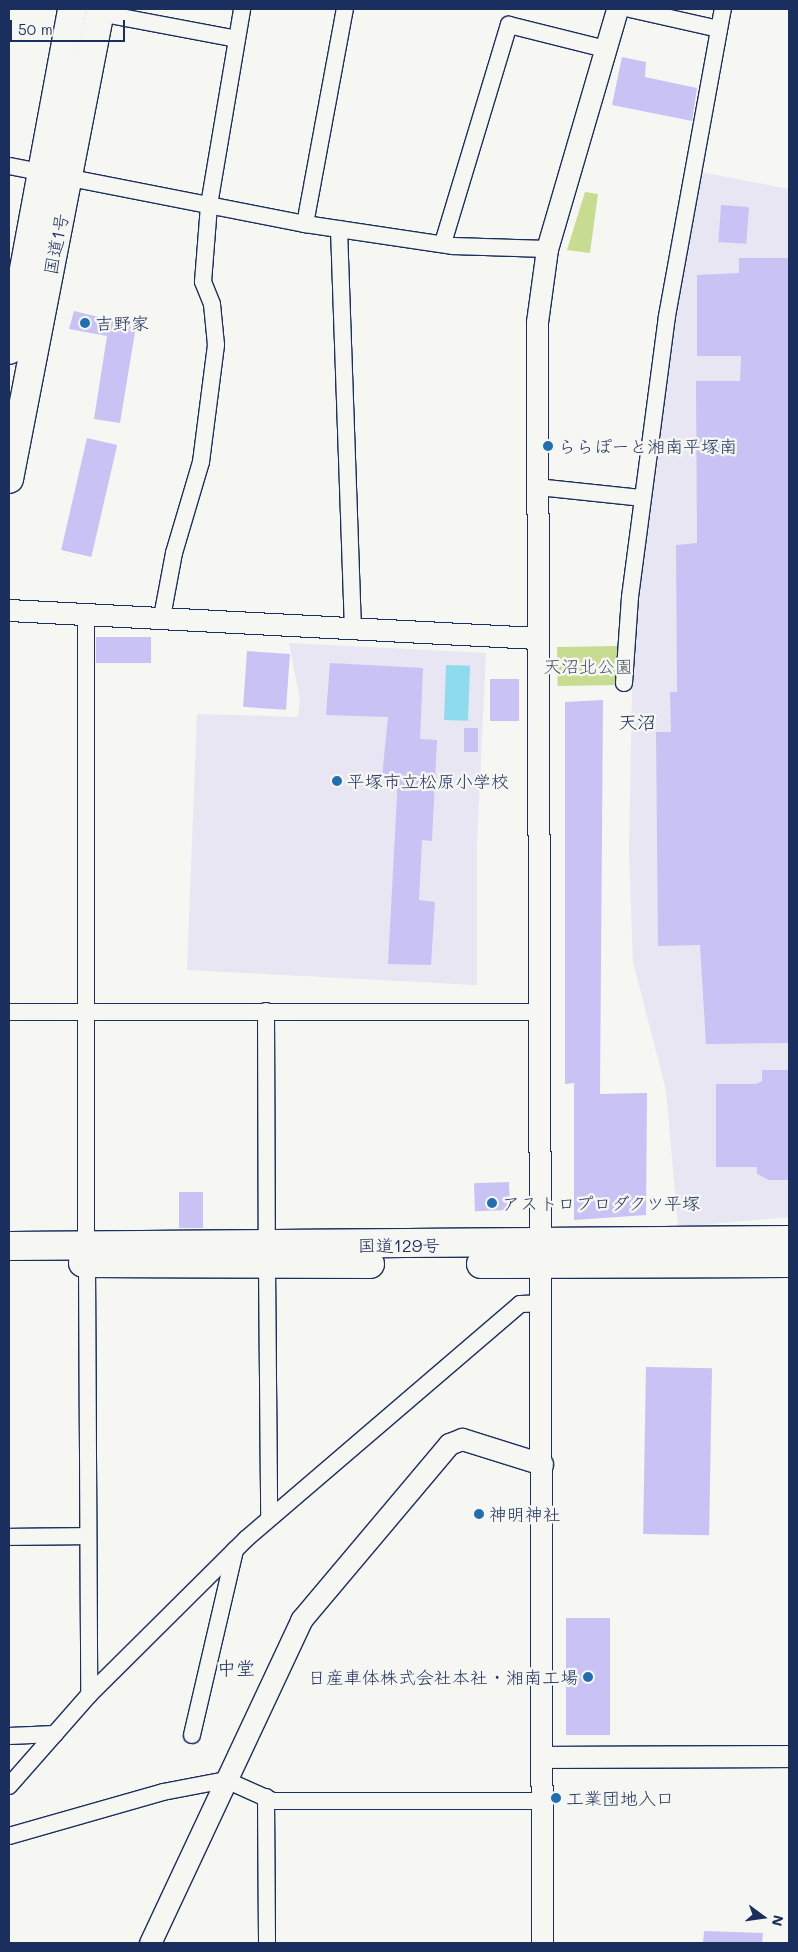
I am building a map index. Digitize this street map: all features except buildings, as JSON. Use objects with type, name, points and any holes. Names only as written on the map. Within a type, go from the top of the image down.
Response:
[{"type":"highway","name":"国道1号","points":[[9,350],[72,9]]},
{"type":"highway","name":"国道1号","points":[[9,479],[100,11]]},
{"type":"highway","name":"国道129号","points":[[542,1254],[789,1240]]},
{"type":"highway","name":"国道129号","points":[[9,1246],[87,1254],[542,1254],[789,1263]]},
{"type":"highway","name":"国道129号","points":[[9,1263],[87,1254]]},
{"type":"street","points":[[162,617],[174,554],[201,462],[216,345],[212,304],[203,282],[209,205],[242,9]]},
{"type":"street","points":[[305,224],[345,9]]},
{"type":"street","points":[[542,1943],[543,1303],[538,1012],[537,322],[547,249],[617,9]]},
{"type":"street","points":[[630,9],[719,29]]},
{"type":"street","points":[[624,683],[642,498],[667,316],[723,9]]},
{"type":"street","points":[[100,11],[237,39]]},
{"type":"street","points":[[443,243],[509,25],[605,49]]},
{"type":"street","points":[[9,166],[42,170],[69,178],[305,224],[443,243],[547,249]]},
{"type":"street","points":[[339,228],[353,628]]},
{"type":"street","points":[[537,487],[642,498]]},
{"type":"street","points":[[9,610],[86,612],[537,638]]},
{"type":"street","points":[[86,612],[89,1695]]},
{"type":"street","points":[[266,1011],[269,1518]]},
{"type":"street","points":[[9,1012],[538,1012]]},
{"type":"street","points":[[9,1786],[89,1695],[269,1518],[520,1304],[543,1303]]},
{"type":"street","points":[[150,1943],[301,1620],[449,1444],[462,1439],[542,1464]]},
{"type":"street","points":[[9,1536],[88,1536]]},
{"type":"street","points":[[192,1735],[235,1550]]},
{"type":"street","points":[[9,1736],[55,1734]]},
{"type":"street","points":[[542,1757],[789,1756]]},
{"type":"street","points":[[9,1836],[163,1792],[226,1780],[273,1801],[542,1801]]},
{"type":"street","points":[[266,1797],[266,1943]]},
{"type":"shaded area","points":[[700,172],[789,189],[789,1217],[678,1227],[666,1090],[633,962],[629,853],[633,635],[663,397]]},
{"type":"shaded area","name":"平塚市立松原小学校","points":[[289,643],[486,653],[477,844],[477,985],[187,970],[197,714],[298,717],[300,700]]},
{"type":"green space","points":[[585,192],[598,194],[590,253],[567,250]]},
{"type":"green space","name":"天沼北公園","points":[[618,646],[619,685],[558,686],[557,647]]},
{"type":"water","points":[[446,665],[470,666],[468,721],[444,720]]},
{"type":"place","name":"吉野家","points":[[85,323]]},
{"type":"place","name":"ららぽーと湘南平塚南","points":[[548,446]]},
{"type":"place","name":"平塚市立松原小学校","points":[[337,781]]},
{"type":"place","name":"アストロプロダクツ平塚","points":[[492,1203]]},
{"type":"place","name":"神明神社","points":[[479,1514]]},
{"type":"place","name":"日産車体株式会社本社・湘南工場","points":[[588,1677]]},
{"type":"place","name":"工業団地入口","points":[[556,1798]]},
{"type":"district","name":"天沼","points":[[637,722]]},
{"type":"district","name":"中堂","points":[[236,1668]]}]
